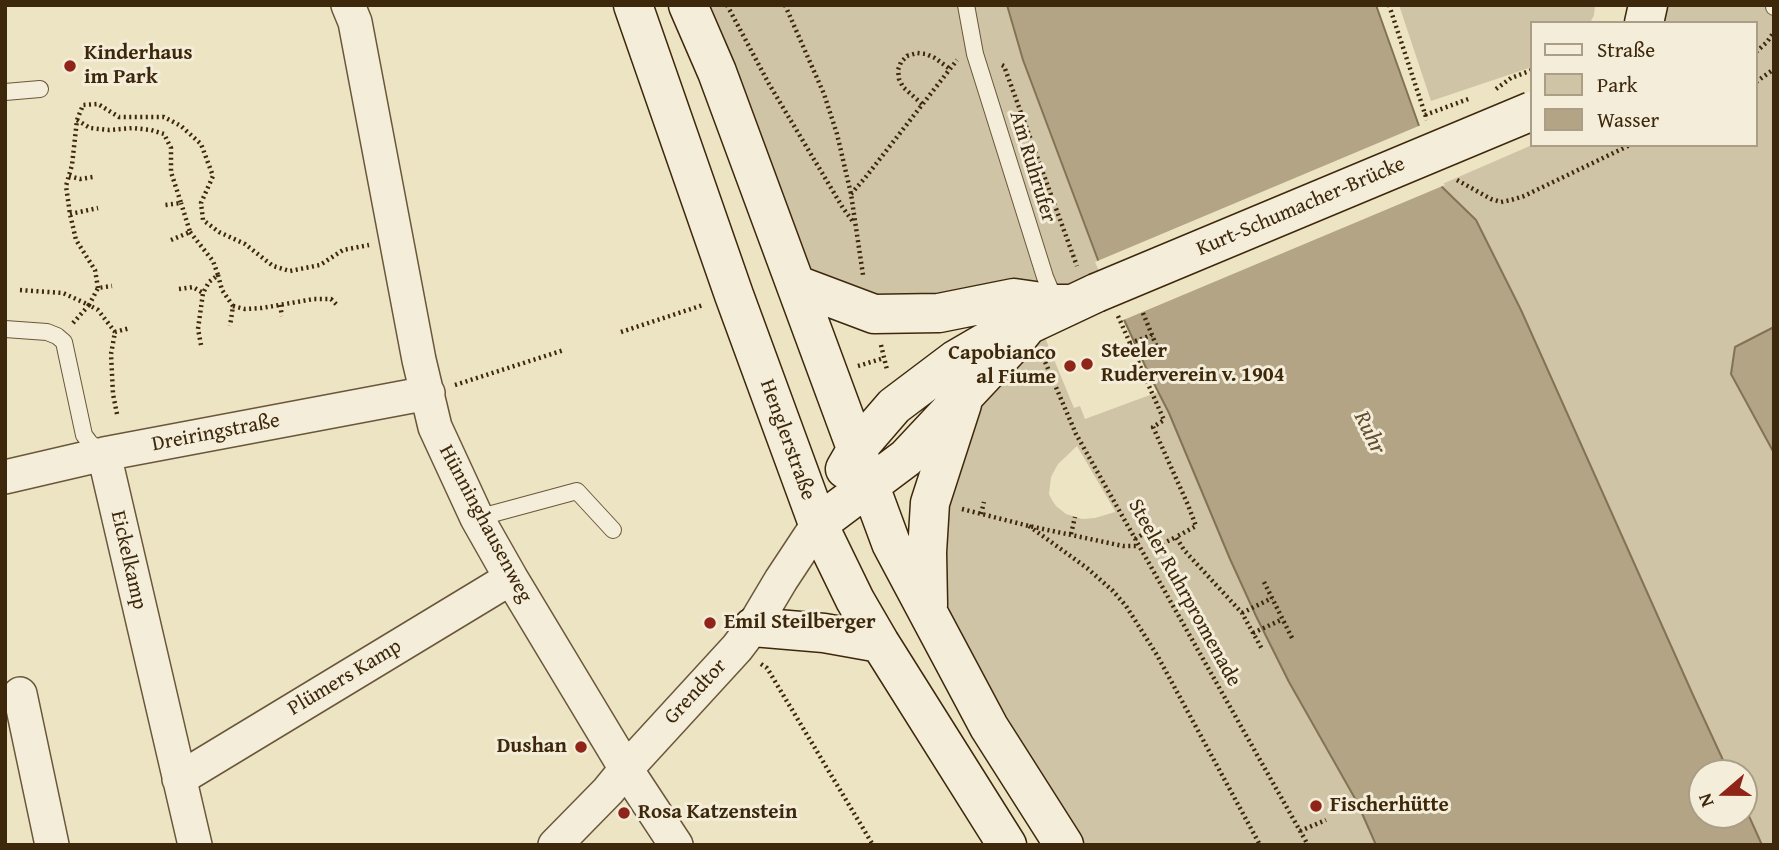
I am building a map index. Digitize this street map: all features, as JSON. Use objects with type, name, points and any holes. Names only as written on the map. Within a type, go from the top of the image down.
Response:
[{"type":"main road","name":"Henglerstraße","points":[[633,5],[733,295],[818,524],[855,600],[880,643],[1007,845]]},
{"type":"main road","points":[[688,5],[717,72],[797,285],[855,471],[989,727],[1064,845]]},
{"type":"main road","name":"Kurt-Schumacher-Brücke","points":[[818,524],[855,471],[894,406],[955,360],[989,339],[1016,325],[1071,313],[1530,112]]},
{"type":"main road","points":[[797,285],[939,313],[1014,298],[1071,313]]},
{"type":"main road","name":"Kurt-Schumacher-Brücke","points":[[855,471],[906,458],[965,396],[1071,313]]},
{"type":"main road","name":"Kurt-Schumacher-Brücke","points":[[928,614],[927,552],[930,503],[965,396]]},
{"type":"main road","points":[[794,460],[855,471]]},
{"type":"main road","points":[[745,637],[824,633],[880,643]]},
{"type":"street","name":"Hünninghausenweg","points":[[348,5],[355,22],[419,360],[435,427],[477,517],[511,578],[626,769],[676,845]]},
{"type":"street","name":"Dreiringstraße","points":[[5,477],[104,454],[428,393]]},
{"type":"street","name":"Eickelkamp","points":[[104,454],[195,845]]},
{"type":"street","name":"Grendtor","points":[[555,845],[608,791],[745,637],[818,524]]},
{"type":"street","name":"Plümers Kamp","points":[[179,779],[511,578]]},
{"type":"street","points":[[20,694],[52,845]]},
{"type":"lane","name":"Am Ruhrufer","points":[[965,5],[973,48],[1045,277],[1071,313]]},
{"type":"lane","points":[[5,92],[40,89]]},
{"type":"lane","points":[[5,329],[47,332],[64,342]]},
{"type":"lane","name":"Eickelkamp","points":[[64,342],[84,435],[104,454]]},
{"type":"lane","points":[[477,517],[577,491],[613,530]]},
{"type":"path","points":[[727,5],[804,142],[855,224]]},
{"type":"path","points":[[785,5],[824,94],[836,134],[851,194],[869,300],[894,406]]},
{"type":"path","points":[[1389,5],[1426,118],[1483,94]]},
{"type":"path","points":[[1758,50],[1768,43],[1774,32]]},
{"type":"path","points":[[851,194],[950,69],[973,48],[1004,66],[1071,313],[1130,343],[1164,420],[1153,427],[1196,526],[1154,548],[1145,533],[1138,537]]},
{"type":"path","points":[[922,104],[903,87],[898,71],[901,62],[907,56],[926,54],[950,69]]},
{"type":"path","points":[[1758,81],[1774,69]]},
{"type":"path","points":[[1494,90],[1511,78],[1530,71]]},
{"type":"path","points":[[64,342],[73,323],[89,305],[97,288],[95,270],[76,240],[66,187],[72,165],[77,120],[83,105],[98,104],[119,117],[164,117],[181,126],[201,144],[213,176],[201,203],[203,220],[219,232],[245,244],[273,265],[290,271],[320,265],[343,250],[397,240]]},
{"type":"path","points":[[77,120],[90,128],[133,128],[151,130],[163,135],[171,148],[172,172],[190,232],[213,261],[222,290],[233,306],[245,309],[314,299],[331,299],[337,305]]},
{"type":"path","points":[[1457,180],[1501,202],[1524,196],[1626,147]]},
{"type":"path","points":[[69,176],[80,179],[93,177]]},
{"type":"path","points":[[165,205],[181,203]]},
{"type":"path","points":[[70,214],[98,208]]},
{"type":"path","points":[[171,240],[190,232]]},
{"type":"path","points":[[201,345],[198,329],[204,293],[209,282],[218,275]]},
{"type":"path","points":[[97,288],[112,286]]},
{"type":"path","points":[[179,289],[193,287],[204,293]]},
{"type":"path","points":[[20,290],[63,293],[98,310],[115,332],[111,354],[117,414]]},
{"type":"path","points":[[621,332],[733,295]]},
{"type":"path","points":[[280,305],[282,316]]},
{"type":"path","points":[[230,326],[233,306]]},
{"type":"path","name":"Steeler Ruhrpromenade","points":[[1071,313],[1057,390],[1076,434],[1138,537],[1139,546],[1308,845]]},
{"type":"path","points":[[1143,313],[1161,357]]},
{"type":"path","points":[[115,332],[130,328]]},
{"type":"path","points":[[1130,343],[1152,335]]},
{"type":"path","points":[[428,393],[565,350]]},
{"type":"path","points":[[1049,393],[1057,390]]},
{"type":"path","points":[[981,514],[984,502]]},
{"type":"path","points":[[951,507],[1123,546],[1139,546]]},
{"type":"path","points":[[1071,534],[1075,517]]},
{"type":"path","points":[[1029,526],[1087,568],[1126,606],[1157,655],[1260,845]]},
{"type":"path","points":[[1177,537],[1184,550],[1242,613],[1262,649]]},
{"type":"path","points":[[1264,582],[1292,638]]},
{"type":"path","points":[[1242,613],[1272,598]]},
{"type":"path","points":[[1253,633],[1283,619]]},
{"type":"path","points":[[745,637],[767,668],[873,845]]},
{"type":"path","points":[[1300,831],[1326,820]]},
{"type":"green space","points":[[685,5],[1007,5],[1023,60],[1104,276],[1022,316],[942,313],[799,280]]},
{"type":"green space","points":[[1399,5],[1595,5],[1591,21],[1530,21],[1530,68],[1431,101]]},
{"type":"green space","points":[[1665,5],[1774,5],[1774,845],[1762,845],[1755,829],[1758,829],[1758,759],[1723,759],[1521,310],[1476,220],[1440,185],[1530,146],[1758,147],[1758,21],[1661,21]]},
{"type":"green space","points":[[1041,328],[1074,408],[1080,406],[1085,419],[1158,392],[1256,616],[1289,682],[1357,802],[1376,845],[1084,845],[1038,772],[947,610],[941,501],[984,399]],"holes":[[[1077,446],[1115,512],[1082,519],[1066,514],[1052,500],[1049,494],[1051,477],[1058,464]]]},
{"type":"water","name":"Ruhr","points":[[1007,5],[1376,5],[1440,185],[1476,220],[1521,310],[1723,759],[1688,759],[1688,829],[1755,829],[1762,845],[1376,845],[1357,802],[1289,682],[1230,559],[1169,413],[1104,276],[1023,60]]},
{"type":"water","points":[[1774,327],[1774,453],[1731,374],[1735,347]]},
{"type":"pier","points":[[1421,125],[1445,185],[1121,321],[1095,262]]},
{"type":"place","name":"Kinderhaus im Park","points":[[70,66]]},
{"type":"place","name":"Steeler Ruderverein v. 1904","points":[[1087,364]]},
{"type":"place","name":"Capobianco al Fiume","points":[[1070,366]]},
{"type":"place","name":"Emil Steilberger","points":[[710,623]]},
{"type":"place","name":"Dushan","points":[[581,747]]},
{"type":"place","name":"Fischerhütte","points":[[1316,806]]},
{"type":"place","name":"Rosa Katzenstein","points":[[624,813]]}]
